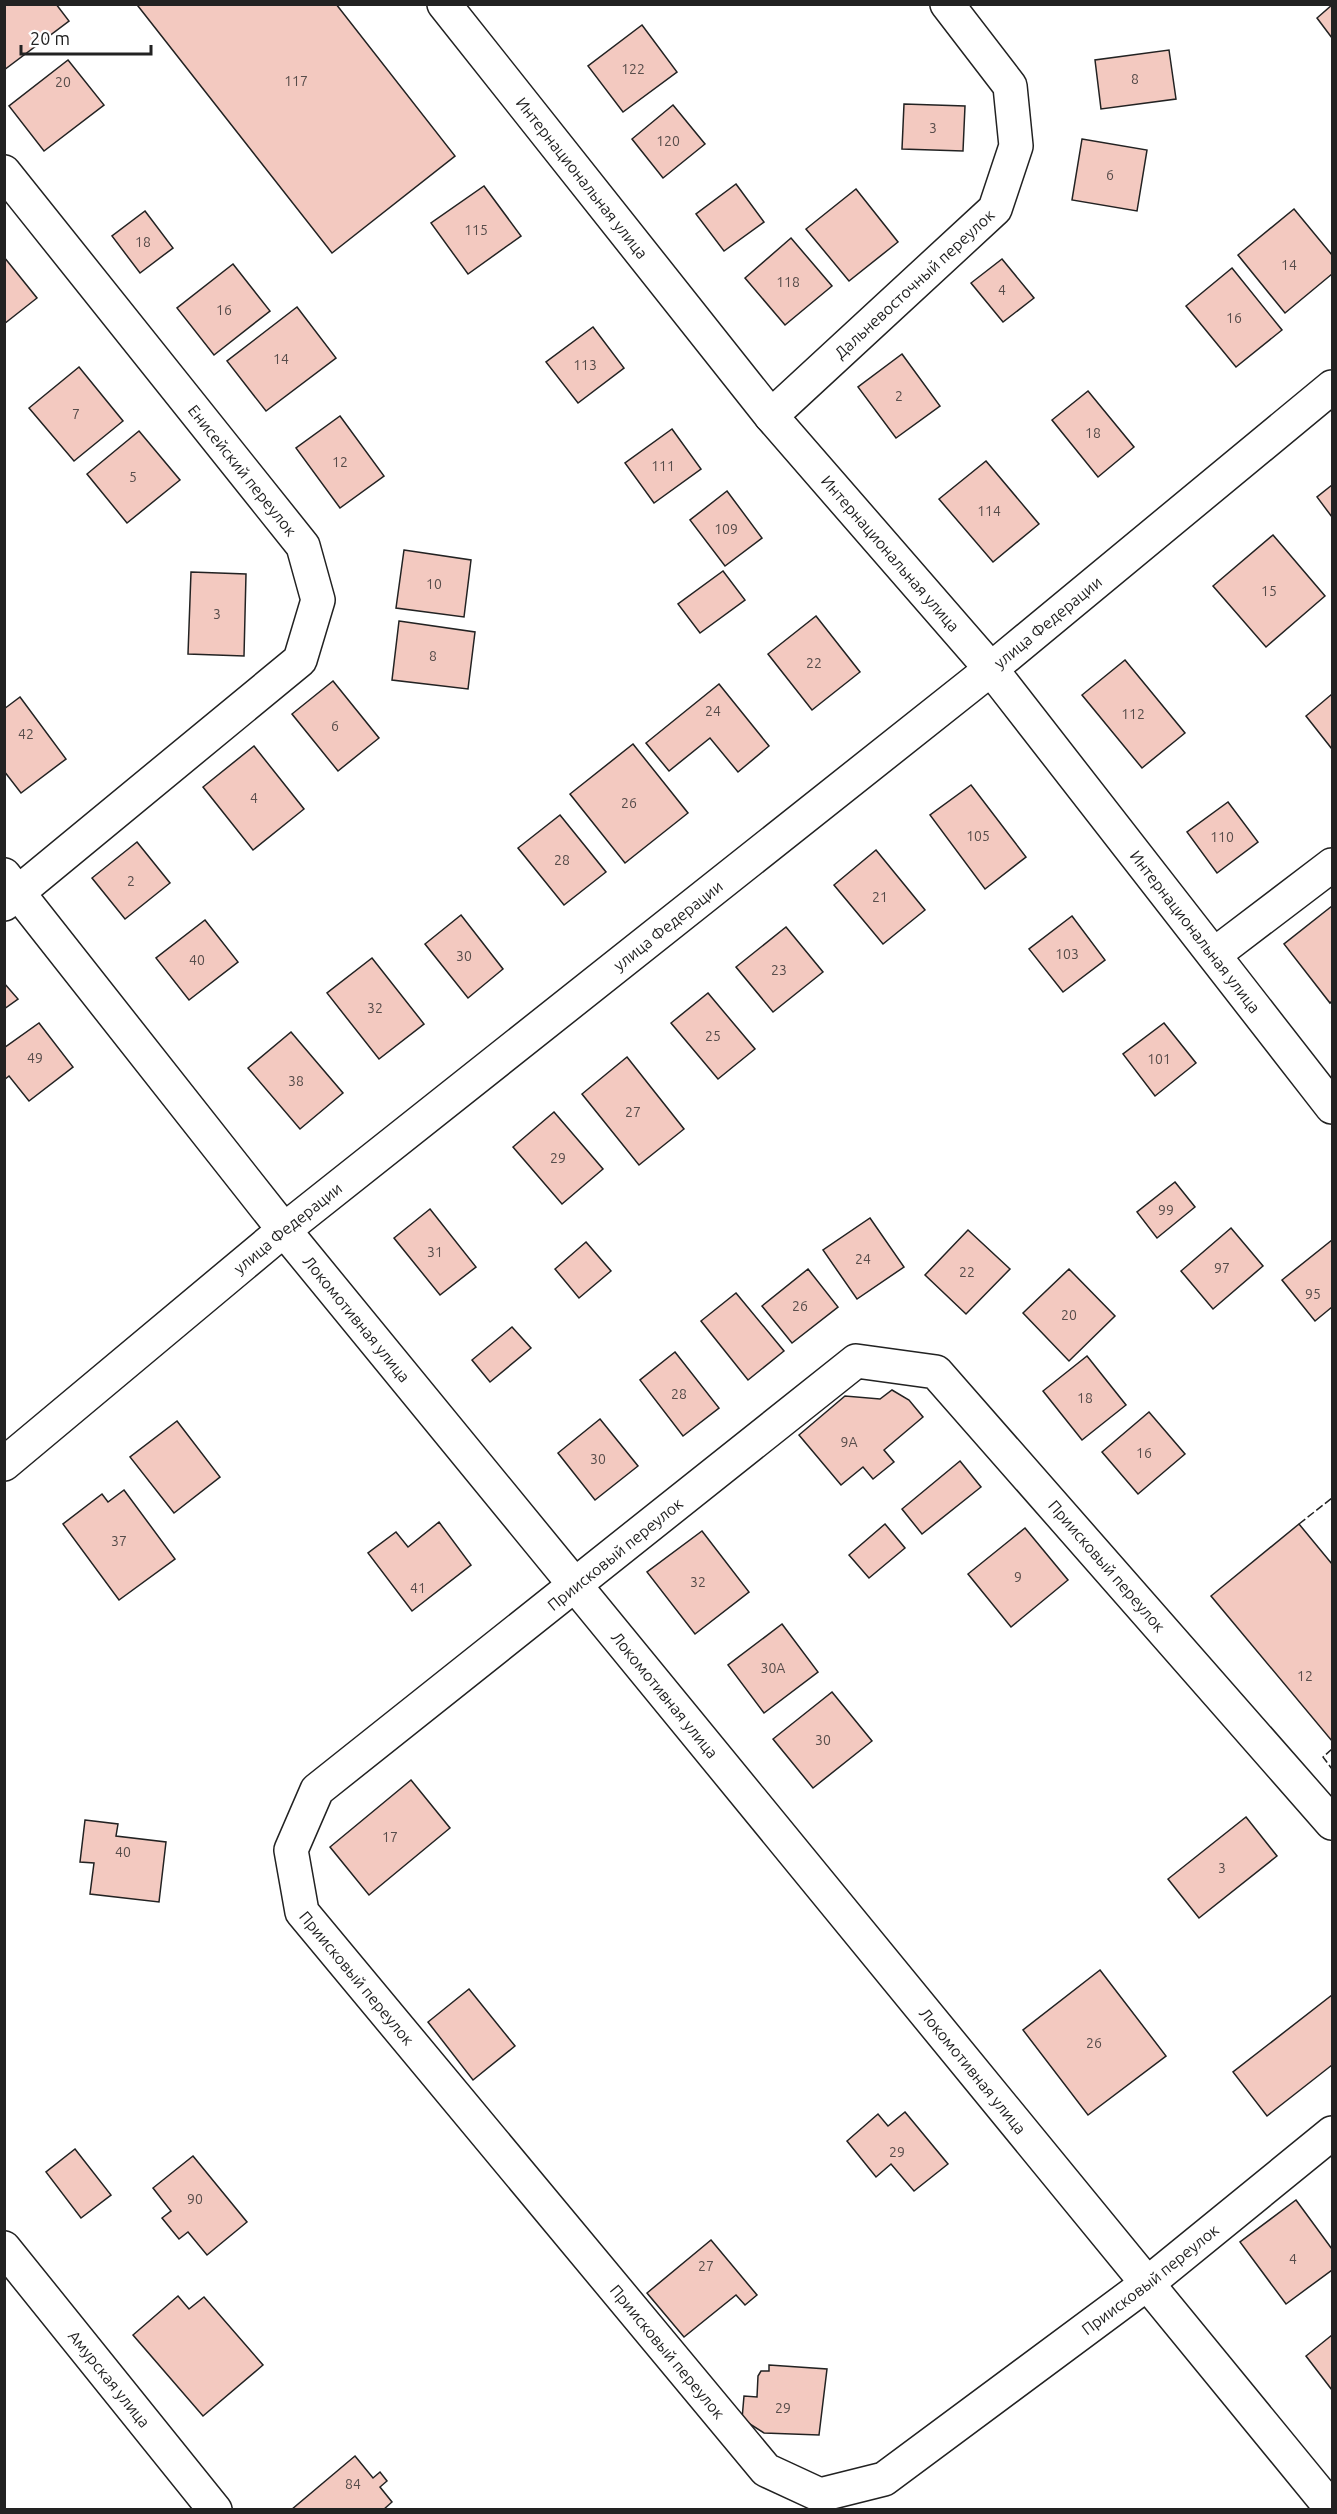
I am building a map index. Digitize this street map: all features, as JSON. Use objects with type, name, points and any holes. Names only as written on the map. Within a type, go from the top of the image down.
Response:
[{"type":"street","name":"Интернациональная улица","points":[[444,4],[771,416],[991,669],[1332,1107]]},
{"type":"street","name":"Дальневосточный переулок","points":[[771,416],[995,209],[1016,146],[1010,86],[947,4]]},
{"type":"street","name":"Енисейский переулок","points":[[4,172],[303,546],[318,600],[300,660],[9,891]]},
{"type":"street","name":"улица Федерации","points":[[4,1464],[284,1230],[991,669],[1332,387]]},
{"type":"street","points":[[1215,954],[1332,865]]},
{"type":"street","name":"Локомотивная улица","points":[[9,891],[1332,2510]]},
{"type":"street","name":"Приисковый переулок","points":[[1332,1823],[936,1371],[856,1361],[317,1790],[291,1850],[302,1912],[766,2470],[820,2495],[884,2479],[1148,2283],[1332,2133]]},
{"type":"street","name":"Амурская улица","points":[[4,2248],[215,2510]]},
{"type":"building","points":[[4,4],[56,4],[69,21],[4,70]]},
{"type":"building","points":[[140,4],[336,4],[455,156],[332,253],[138,6]]},
{"type":"building","points":[[1332,5],[1332,38],[1317,18]]},
{"type":"building","points":[[642,25],[677,72],[623,112],[588,66]]},
{"type":"building","points":[[1169,50],[1176,99],[1101,109],[1095,60]]},
{"type":"building","points":[[68,60],[104,105],[44,151],[9,106]]},
{"type":"building","points":[[904,104],[965,106],[963,151],[902,149]]},
{"type":"building","points":[[673,105],[705,144],[663,178],[632,139]]},
{"type":"building","points":[[1082,139],[1147,150],[1137,211],[1072,200]]},
{"type":"building","points":[[736,184],[764,222],[724,251],[696,214]]},
{"type":"building","points":[[484,186],[521,236],[468,274],[431,223]]},
{"type":"building","points":[[856,189],[898,242],[849,281],[806,229]]},
{"type":"building","points":[[1294,209],[1332,255],[1332,274],[1285,313],[1238,255]]},
{"type":"building","points":[[145,211],[173,248],[140,273],[112,236]]},
{"type":"building","points":[[791,238],[832,286],[785,325],[745,278]]},
{"type":"building","points":[[4,257],[37,298],[4,324]]},
{"type":"building","points":[[1002,259],[1034,298],[1003,322],[971,283]]},
{"type":"building","points":[[233,264],[270,311],[214,355],[177,308]]},
{"type":"building","points":[[1232,268],[1282,330],[1236,367],[1186,306]]},
{"type":"building","points":[[297,307],[336,358],[266,411],[227,361]]},
{"type":"building","points":[[593,327],[624,368],[578,403],[546,362]]},
{"type":"building","points":[[902,354],[940,406],[896,438],[858,387]]},
{"type":"building","points":[[79,367],[123,421],[74,461],[29,408]]},
{"type":"building","points":[[1088,391],[1134,447],[1098,477],[1052,420]]},
{"type":"building","points":[[340,416],[384,476],[340,508],[296,448]]},
{"type":"building","points":[[672,429],[701,469],[654,503],[625,463]]},
{"type":"building","points":[[139,431],[180,480],[127,523],[87,474]]},
{"type":"building","points":[[986,461],[1039,524],[993,562],[939,499]]},
{"type":"building","points":[[1332,485],[1332,517],[1317,497]]},
{"type":"building","points":[[727,491],[762,538],[725,566],[690,520]]},
{"type":"building","points":[[1273,535],[1325,596],[1266,647],[1213,586]]},
{"type":"building","points":[[404,550],[471,560],[464,617],[396,608]]},
{"type":"building","points":[[723,571],[745,600],[700,633],[678,604]]},
{"type":"building","points":[[191,572],[246,574],[244,656],[188,654]]},
{"type":"building","points":[[816,616],[860,672],[812,710],[768,654]]},
{"type":"building","points":[[399,621],[475,632],[468,689],[392,680]]},
{"type":"building","points":[[1125,660],[1185,733],[1142,768],[1082,695]]},
{"type":"building","points":[[333,681],[379,738],[338,771],[292,714]]},
{"type":"building","points":[[719,684],[769,746],[738,772],[710,738],[669,771],[646,743]]},
{"type":"building","points":[[1332,694],[1332,749],[1306,716]]},
{"type":"building","points":[[20,697],[66,759],[21,793],[4,771],[4,709]]},
{"type":"building","points":[[633,744],[688,813],[625,863],[570,794]]},
{"type":"building","points":[[254,746],[304,809],[253,850],[203,787]]},
{"type":"building","points":[[971,785],[1026,857],[985,889],[930,815]]},
{"type":"building","points":[[1228,802],[1258,842],[1217,873],[1187,832]]},
{"type":"building","points":[[560,815],[606,872],[564,905],[518,848]]},
{"type":"building","points":[[137,842],[170,883],[125,919],[92,878]]},
{"type":"building","points":[[876,850],[925,910],[883,944],[834,885]]},
{"type":"building","points":[[1332,906],[1332,1001],[1330,1003],[1284,944]]},
{"type":"building","points":[[461,915],[503,969],[468,998],[425,944]]},
{"type":"building","points":[[1072,916],[1105,960],[1063,992],[1029,949]]},
{"type":"building","points":[[205,920],[238,962],[189,1000],[156,958]]},
{"type":"building","points":[[786,927],[823,972],[773,1012],[736,967]]},
{"type":"building","points":[[372,958],[424,1024],[379,1059],[327,993]]},
{"type":"building","points":[[4,983],[18,999],[4,1009]]},
{"type":"building","points":[[708,993],[755,1049],[718,1079],[671,1023]]},
{"type":"building","points":[[39,1023],[73,1067],[29,1101],[9,1076],[4,1080],[4,1048]]},
{"type":"building","points":[[1164,1023],[1196,1063],[1155,1096],[1123,1054]]},
{"type":"building","points":[[291,1032],[343,1093],[300,1129],[248,1068]]},
{"type":"building","points":[[627,1057],[684,1129],[639,1165],[582,1094]]},
{"type":"building","points":[[554,1112],[603,1169],[562,1204],[513,1147]]},
{"type":"building","points":[[1175,1182],[1195,1207],[1157,1238],[1137,1212]]},
{"type":"building","points":[[430,1209],[476,1267],[440,1295],[394,1238]]},
{"type":"building","points":[[870,1218],[904,1267],[857,1299],[823,1250]]},
{"type":"building","points":[[1231,1228],[1263,1266],[1213,1309],[1181,1271]]},
{"type":"building","points":[[968,1230],[1010,1269],[966,1314],[925,1275]]},
{"type":"building","points":[[1332,1240],[1332,1307],[1315,1321],[1282,1280]]},
{"type":"building","points":[[586,1242],[611,1271],[579,1298],[555,1269]]},
{"type":"building","points":[[808,1269],[838,1307],[792,1343],[762,1306]]},
{"type":"building","points":[[1069,1269],[1115,1316],[1069,1361],[1023,1313]]},
{"type":"building","points":[[736,1293],[784,1351],[748,1380],[701,1321]]},
{"type":"building","points":[[512,1327],[531,1348],[490,1382],[472,1360]]},
{"type":"building","points":[[675,1352],[719,1408],[683,1436],[640,1380]]},
{"type":"building","points":[[1087,1356],[1126,1405],[1082,1440],[1043,1391]]},
{"type":"building","points":[[892,1390],[909,1400],[923,1417],[884,1450],[894,1462],[873,1479],[863,1467],[841,1485],[799,1435],[845,1396],[880,1399]]},
{"type":"building","points":[[1149,1412],[1185,1454],[1138,1494],[1102,1452]]},
{"type":"building","points":[[600,1419],[638,1466],[595,1500],[558,1453]]},
{"type":"building","points":[[177,1421],[220,1477],[174,1513],[130,1457]]},
{"type":"building","points":[[960,1461],[981,1487],[922,1534],[902,1509]]},
{"type":"building","points":[[124,1490],[175,1559],[119,1600],[63,1524],[102,1494],[108,1502]]},
{"type":"building","points":[[439,1522],[471,1565],[412,1611],[368,1553],[396,1532],[408,1547]]},
{"type":"building","points":[[885,1524],[905,1548],[869,1578],[849,1555]]},
{"type":"building","points":[[1299,1524],[1332,1564],[1332,1741],[1211,1596]]},
{"type":"building","points":[[1025,1528],[1068,1580],[1011,1627],[968,1574]]},
{"type":"building","points":[[702,1531],[749,1592],[695,1634],[647,1572]]},
{"type":"building","points":[[782,1624],[818,1672],[764,1713],[728,1665]]},
{"type":"building","points":[[832,1692],[872,1741],[813,1788],[773,1739]]},
{"type":"building","points":[[411,1780],[450,1828],[369,1895],[330,1847]]},
{"type":"building","points":[[1246,1817],[1277,1856],[1199,1918],[1168,1879]]},
{"type":"building","points":[[85,1820],[118,1824],[116,1836],[166,1842],[159,1902],[90,1894],[94,1863],[80,1862]]},
{"type":"building","points":[[1100,1970],[1166,2056],[1088,2115],[1023,2030]]},
{"type":"building","points":[[469,1989],[515,2046],[473,2080],[428,2022]]},
{"type":"building","points":[[1332,1995],[1332,2065],[1267,2116],[1233,2072]]},
{"type":"building","points":[[905,2112],[948,2164],[914,2191],[891,2164],[876,2177],[847,2141],[878,2114],[888,2126]]},
{"type":"building","points":[[75,2149],[111,2195],[81,2218],[46,2172]]},
{"type":"building","points":[[193,2156],[247,2222],[207,2255],[188,2232],[179,2239],[162,2218],[171,2211],[153,2188]]},
{"type":"building","points":[[1296,2200],[1332,2249],[1332,2270],[1286,2304],[1240,2242]]},
{"type":"building","points":[[711,2240],[757,2295],[745,2305],[736,2295],[684,2337],[647,2293]]},
{"type":"building","points":[[178,2296],[189,2309],[204,2297],[263,2365],[203,2416],[133,2335]]},
{"type":"building","points":[[1332,2335],[1332,2390],[1306,2356]]},
{"type":"building","points":[[769,2365],[827,2369],[819,2435],[764,2433],[742,2419],[744,2396],[757,2397],[758,2376],[761,2371],[769,2371]]},
{"type":"building","points":[[355,2456],[373,2478],[380,2472],[387,2481],[380,2487],[392,2502],[383,2510],[291,2510]]},
{"type":"fence","points":[[1299,1524],[1332,1498]]},
{"type":"fence","points":[[1332,1749],[1323,1757],[1332,1769]]}]
